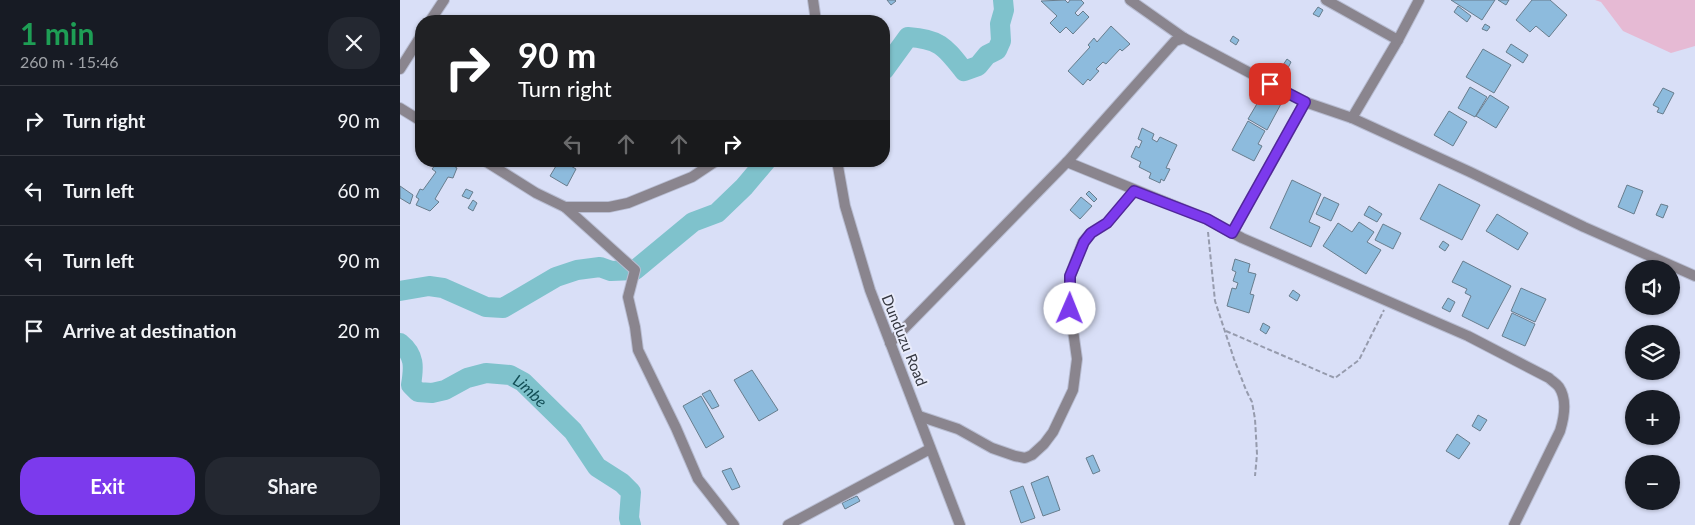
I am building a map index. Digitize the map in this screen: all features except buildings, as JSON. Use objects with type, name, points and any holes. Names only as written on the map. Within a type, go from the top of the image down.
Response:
[{"type":"street","points":[[434,15],[444,0]]},
{"type":"street","points":[[813,0],[815,15]]},
{"type":"street","points":[[1130,0],[1184,38],[1305,102],[1352,118],[1584,227],[1695,276]]},
{"type":"street","points":[[1326,0],[1398,40]]},
{"type":"street","points":[[1352,118],[1398,40],[1418,0]]},
{"type":"street","points":[[890,343],[1067,162],[1175,41],[1184,38]]},
{"type":"street","points":[[400,69],[415,45]]},
{"type":"street","points":[[1232,233],[1305,102]]},
{"type":"street","points":[[400,108],[415,117]]},
{"type":"street","points":[[1067,162],[1134,191],[1207,219],[1232,233],[1468,336],[1549,378],[1559,387],[1564,402],[1564,420],[1560,432],[1514,525]]},
{"type":"street","points":[[495,167],[536,193],[565,206],[634,270],[628,297],[638,350],[676,428],[698,479],[734,525]]},
{"type":"street","points":[[565,206],[609,207],[628,203],[692,177],[707,167]]},
{"type":"street","name":"Dunduzu Road","points":[[839,167],[845,206],[870,290],[960,525]]},
{"type":"street","points":[[919,416],[958,429],[992,448],[1015,456],[1025,458],[1032,456],[1044,444],[1053,432],[1073,390],[1077,359],[1070,309],[1070,276],[1084,242],[1091,233],[1107,223],[1134,191]]},
{"type":"street","points":[[788,525],[930,449]]},
{"type":"path","points":[[1207,219],[1215,301],[1234,359],[1252,402],[1257,454],[1255,476]]},
{"type":"path","points":[[1226,331],[1335,378],[1359,360],[1388,301]]},
{"type":"shaded area","points":[[1595,0],[1695,0],[1695,46],[1671,53],[1623,31],[1601,2]]},
{"type":"waterway","points":[[890,62],[908,37],[935,42],[946,50],[964,71],[978,66],[987,55],[997,50],[1001,41],[1000,24],[1004,10],[1003,0]]},
{"type":"waterway","points":[[400,291],[429,286],[443,288],[486,307],[503,308],[556,277],[577,270],[600,267],[611,271],[635,270],[693,222],[717,213],[744,187],[761,167]]},
{"type":"waterway","name":"Limbe","points":[[400,343],[411,357],[413,367],[411,385],[418,392],[432,393],[445,390],[467,378],[486,373],[510,375],[523,382],[573,431],[597,467],[622,483],[631,492],[629,518],[631,525]]},
{"type":"route","points":[[1070,309],[1070,276],[1084,242],[1091,233],[1107,223],[1134,191],[1207,219],[1232,233],[1305,102],[1270,84]]}]
